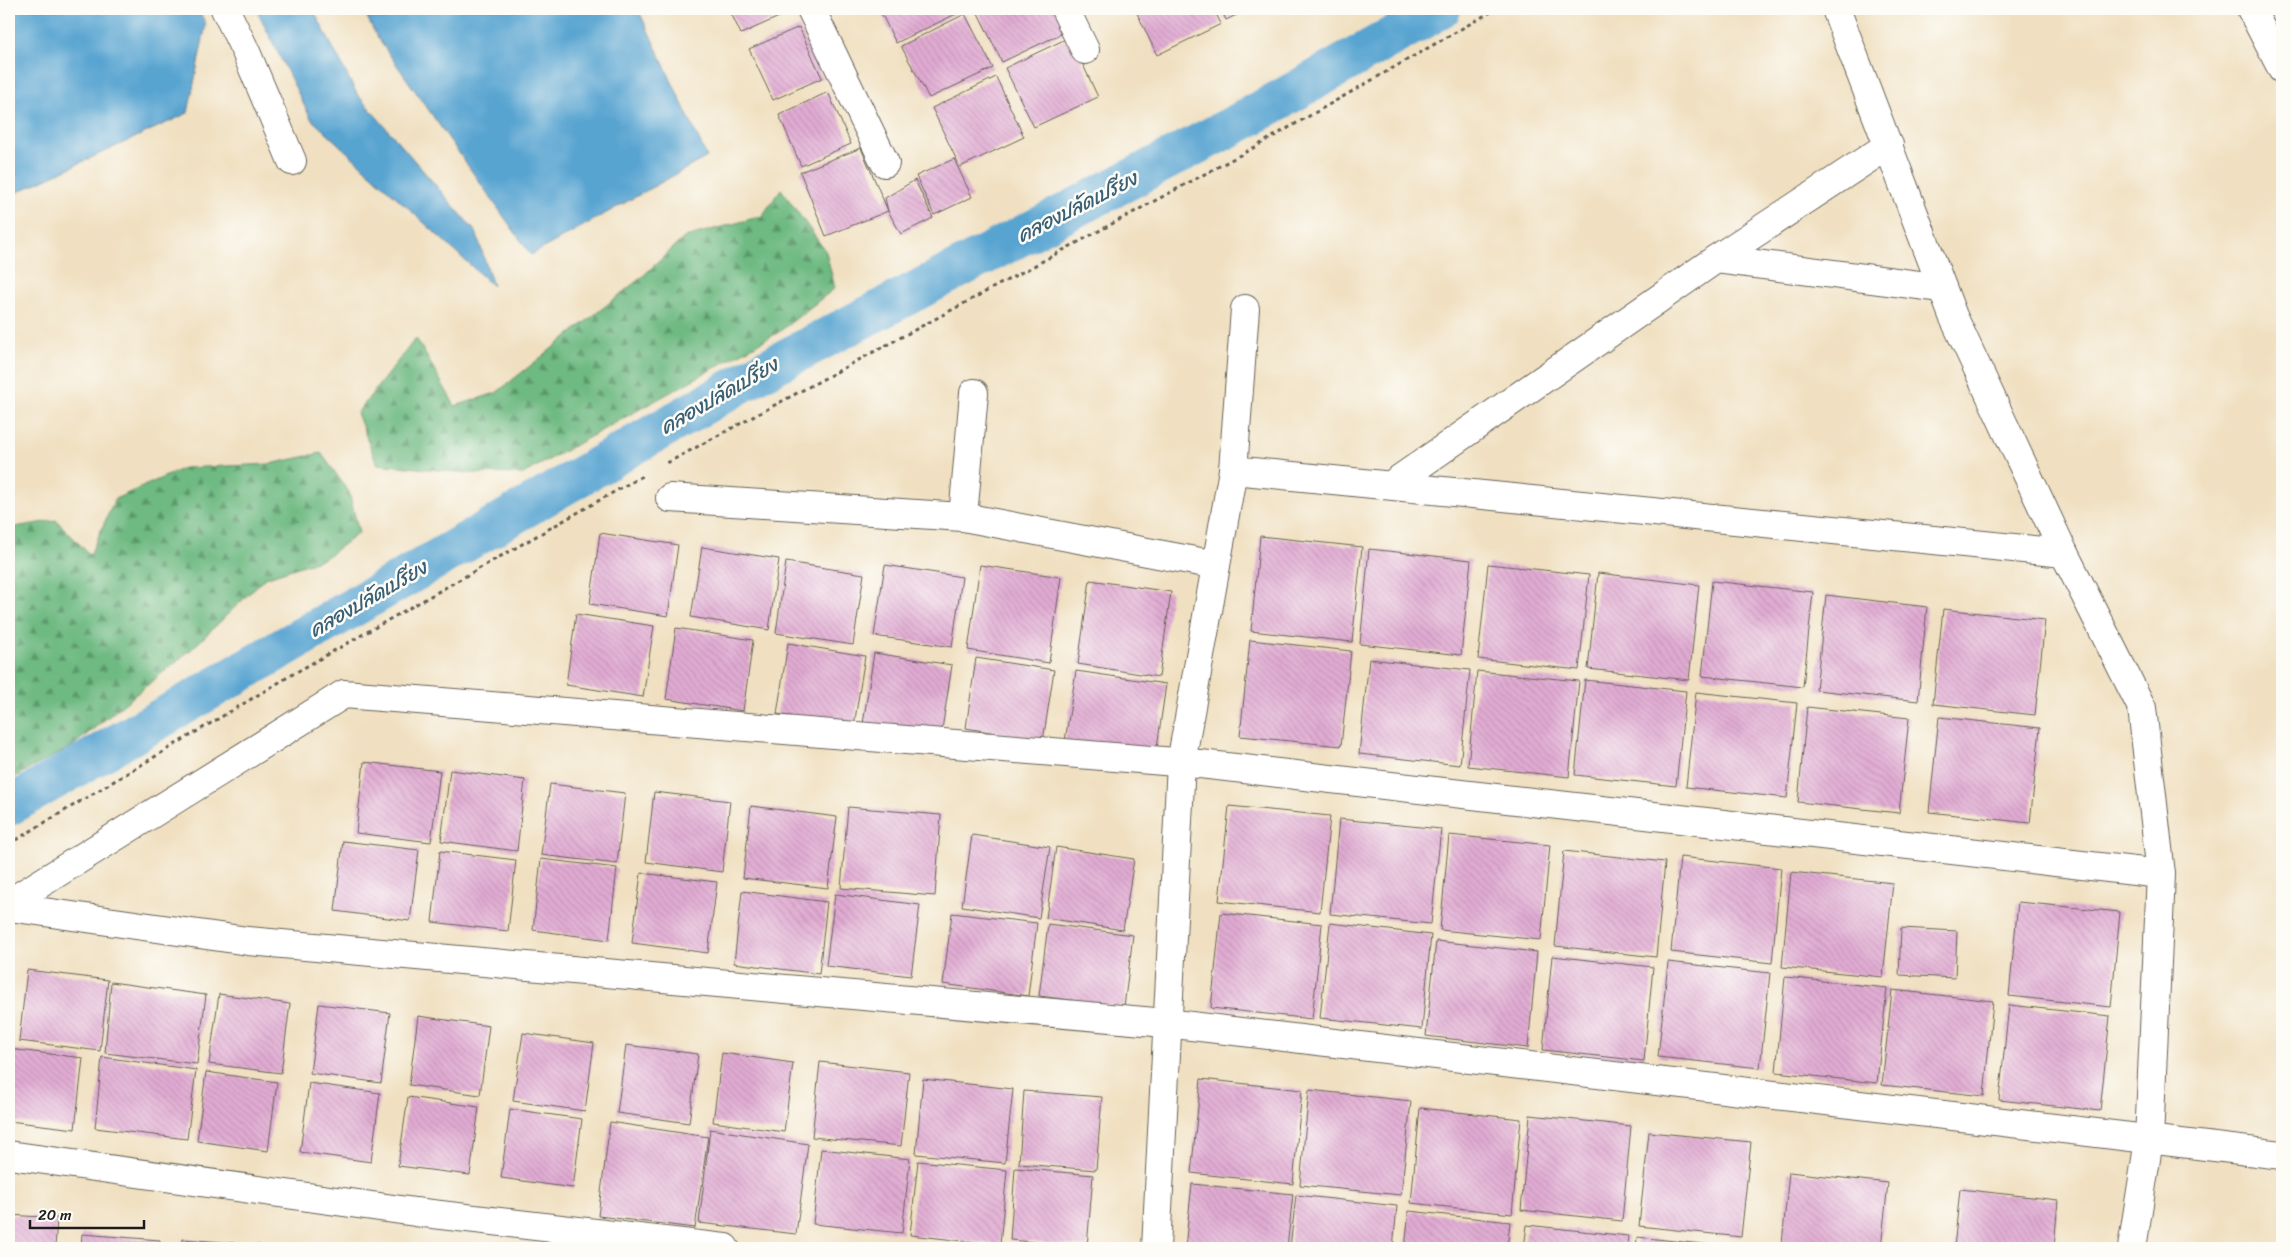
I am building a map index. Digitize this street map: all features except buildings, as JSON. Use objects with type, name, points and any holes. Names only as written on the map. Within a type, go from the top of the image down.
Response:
[{"type":"street","points":[[225,9],[246,52],[292,161]]},
{"type":"street","points":[[811,9],[885,163]]},
{"type":"street","points":[[1065,9],[1085,50]]},
{"type":"street","points":[[1836,9],[1953,316],[2064,553],[2142,708],[2161,874],[2149,1140],[2132,1248]]},
{"type":"street","points":[[2251,9],[2282,70]]},
{"type":"street","points":[[1390,485],[1716,259],[1889,146]]},
{"type":"street","points":[[1716,259],[1942,288]]},
{"type":"street","points":[[1156,1248],[1166,1023],[1182,763],[1233,470],[1245,309]]},
{"type":"street","points":[[963,517],[974,393]]},
{"type":"street","points":[[1233,470],[2064,553]]},
{"type":"street","points":[[670,498],[963,517],[1216,565]]},
{"type":"street","points":[[9,905],[344,694],[1182,763],[2161,874]]},
{"type":"street","points":[[9,905],[248,941],[1166,1023],[2282,1155]]},
{"type":"street","points":[[9,1155],[415,1212],[725,1248]]},
{"type":"path","points":[[664,464],[1255,147],[1496,9]]},
{"type":"path","points":[[9,844],[293,674],[647,474]]},
{"type":"green space","points":[[781,189],[826,252],[835,288],[779,332],[523,474],[468,473],[377,464],[357,413],[416,338],[455,406],[496,393],[642,277],[685,237],[762,216]]},
{"type":"green space","points":[[321,453],[349,492],[359,533],[325,558],[265,578],[193,648],[71,747],[9,780],[9,528],[56,520],[90,555],[115,499],[184,468],[270,464]]},
{"type":"water","points":[[9,9],[198,9],[206,24],[188,113],[9,196]]},
{"type":"water","points":[[256,9],[313,9],[357,94],[476,232],[493,286],[311,119]]},
{"type":"water","points":[[363,9],[638,9],[707,157],[531,255],[377,37]]},
{"type":"waterway","name":"คลองปลัดเปรียง","points":[[9,806],[766,369],[1242,121],[1441,9]]}]
